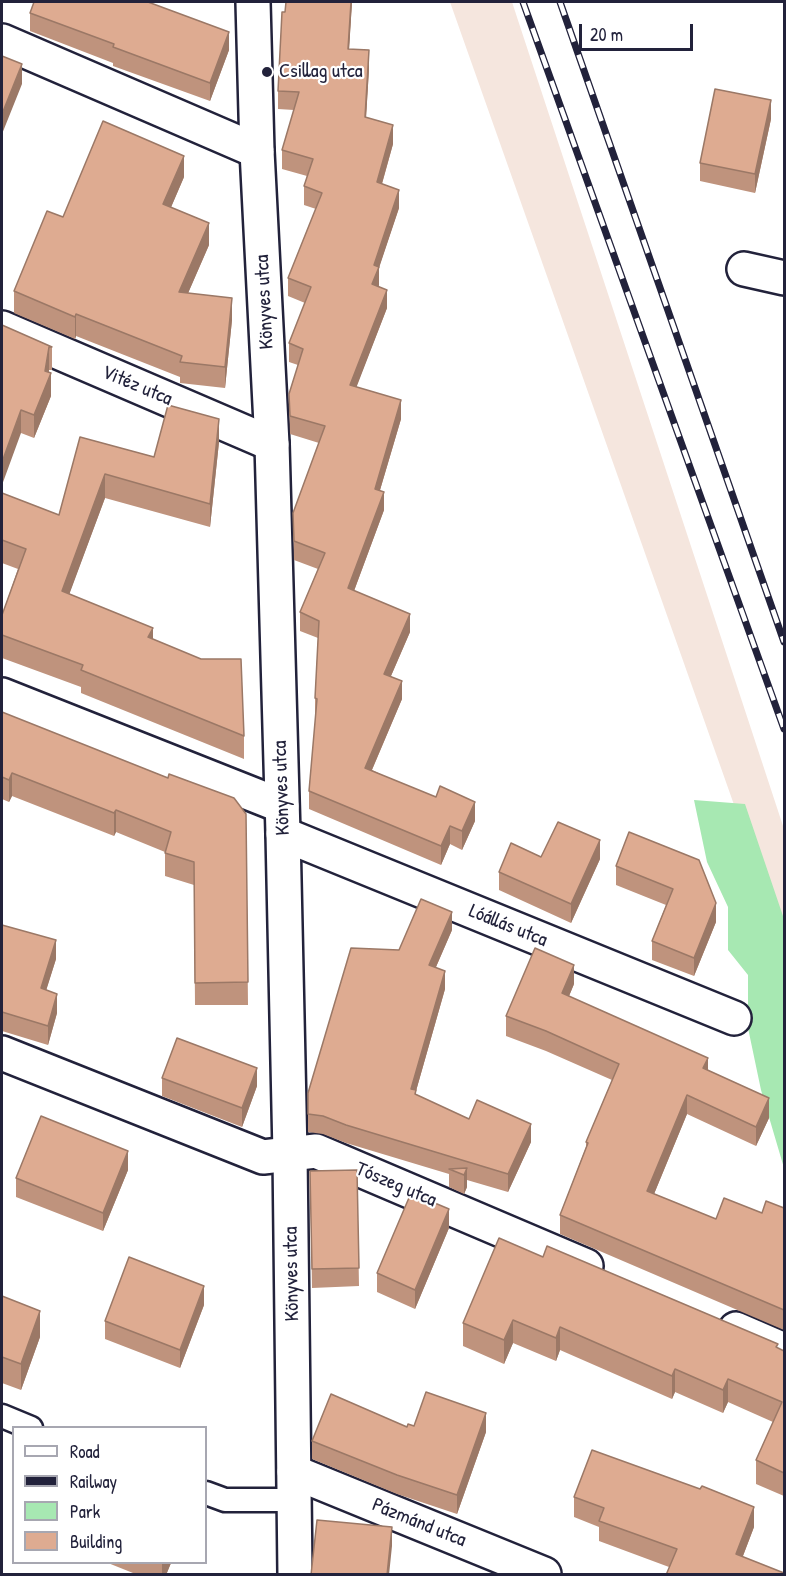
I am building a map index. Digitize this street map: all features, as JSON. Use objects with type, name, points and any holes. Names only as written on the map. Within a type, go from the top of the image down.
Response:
[{"type":"street","name":"Könyves utca","points":[[253,2],[257,151],[272,444],[290,1154],[295,1575]]},
{"type":"street","points":[[2,41],[257,151]]},
{"type":"street","points":[[744,269],[784,278]]},
{"type":"street","name":"Vitéz utca","points":[[2,328],[272,444]]},
{"type":"street","name":"Lóállás utca","points":[[2,695],[734,1018]]},
{"type":"street","name":"Tószeg utca","points":[[2,1053],[263,1157],[316,1151],[610,1276]]},
{"type":"street","points":[[708,1318],[784,1350]]},
{"type":"street","name":"Pázmánd utca","points":[[294,1486],[544,1575]]},
{"type":"lane","points":[[2,1416],[26,1426]]},
{"type":"lane","points":[[207,1493],[225,1500],[294,1486]]},
{"type":"shaded area","points":[[450,2],[512,2],[784,829],[784,946]]},
{"type":"green space","points":[[694,800],[745,804],[784,919],[784,1168],[761,1090],[748,1028],[748,975],[728,950],[728,907],[707,862]]},
{"type":"building","points":[[34,2],[148,2],[229,32],[210,83],[30,13]]},
{"type":"building","points":[[286,2],[351,2],[348,49],[369,50],[365,117],[393,125],[377,182],[399,190],[374,265],[379,267],[372,284],[387,290],[350,385],[401,400],[375,489],[384,492],[348,588],[410,614],[384,674],[402,681],[365,768],[436,797],[440,786],[475,802],[462,831],[450,826],[441,846],[309,791],[317,699],[315,698],[319,621],[300,612],[325,553],[294,541],[293,513],[325,426],[290,416],[289,394],[303,349],[289,343],[311,287],[288,278],[322,193],[304,186],[313,159],[282,150],[299,92],[278,91],[282,12],[285,12]]},
{"type":"building","points":[[2,56],[22,64],[2,114]]},
{"type":"building","points":[[715,89],[771,100],[755,174],[700,163]]},
{"type":"building","points":[[103,121],[184,156],[163,204],[209,223],[179,292],[232,298],[225,367],[180,362],[182,356],[76,314],[75,317],[14,291],[47,211],[63,217]]},
{"type":"building","points":[[2,325],[52,347],[49,347],[45,371],[51,373],[34,415],[21,410],[2,462]]},
{"type":"building","points":[[168,405],[219,419],[210,504],[105,474],[62,591],[153,628],[148,637],[201,659],[241,659],[244,736],[81,670],[83,665],[2,635],[2,615],[26,549],[2,540],[2,493],[59,515],[80,437],[154,457]]},
{"type":"building","points":[[2,712],[168,778],[169,774],[234,798],[246,814],[248,982],[195,983],[194,862],[165,853],[171,832],[116,810],[114,813],[12,773],[9,780],[2,777]]},
{"type":"building","points":[[558,822],[600,840],[571,904],[499,872],[511,843],[541,857]]},
{"type":"building","points":[[629,832],[699,860],[716,903],[694,958],[652,941],[673,889],[616,866]]},
{"type":"building","points":[[421,899],[452,912],[429,965],[445,971],[411,1089],[416,1090],[415,1094],[469,1119],[477,1100],[531,1124],[508,1174],[323,1116],[308,1114],[308,1093],[351,948],[399,950]]},
{"type":"building","points":[[2,925],[56,940],[41,988],[57,994],[48,1026],[2,1012]]},
{"type":"building","points":[[535,948],[574,965],[562,993],[708,1058],[703,1068],[769,1098],[756,1127],[687,1095],[647,1191],[716,1219],[724,1198],[762,1213],[766,1201],[784,1208],[784,1310],[560,1215],[588,1143],[586,1142],[619,1064],[546,1031],[506,1016]]},
{"type":"building","points":[[177,1038],[257,1068],[242,1108],[162,1078]]},
{"type":"building","points":[[41,1116],[128,1151],[103,1213],[16,1178]]},
{"type":"building","points":[[467,1168],[464,1175],[449,1169]]},
{"type":"building","points":[[357,1170],[359,1268],[312,1269],[310,1171]]},
{"type":"building","points":[[411,1193],[449,1209],[415,1290],[377,1273]]},
{"type":"building","points":[[499,1238],[543,1257],[547,1246],[778,1344],[776,1347],[784,1351],[784,1473],[756,1460],[782,1402],[728,1379],[723,1390],[675,1369],[672,1376],[560,1327],[556,1338],[513,1320],[504,1340],[463,1323]]},
{"type":"building","points":[[129,1257],[204,1286],[180,1350],[105,1321]]},
{"type":"building","points":[[2,1296],[40,1311],[21,1364],[2,1357]]},
{"type":"building","points":[[426,1392],[486,1413],[457,1495],[397,1475],[312,1441],[331,1394],[407,1427],[408,1424],[414,1426]]},
{"type":"building","points":[[592,1450],[700,1489],[702,1486],[754,1507],[736,1554],[784,1573],[784,1575],[666,1575],[677,1549],[599,1521],[604,1508],[574,1497]]},
{"type":"building","points":[[317,1520],[392,1527],[387,1575],[311,1575]]},
{"type":"railway","points":[[523,2],[784,729]]},
{"type":"railway","points":[[560,2],[784,642]]},
{"type":"place","name":"Csillag utca","points":[[267,72]]}]
